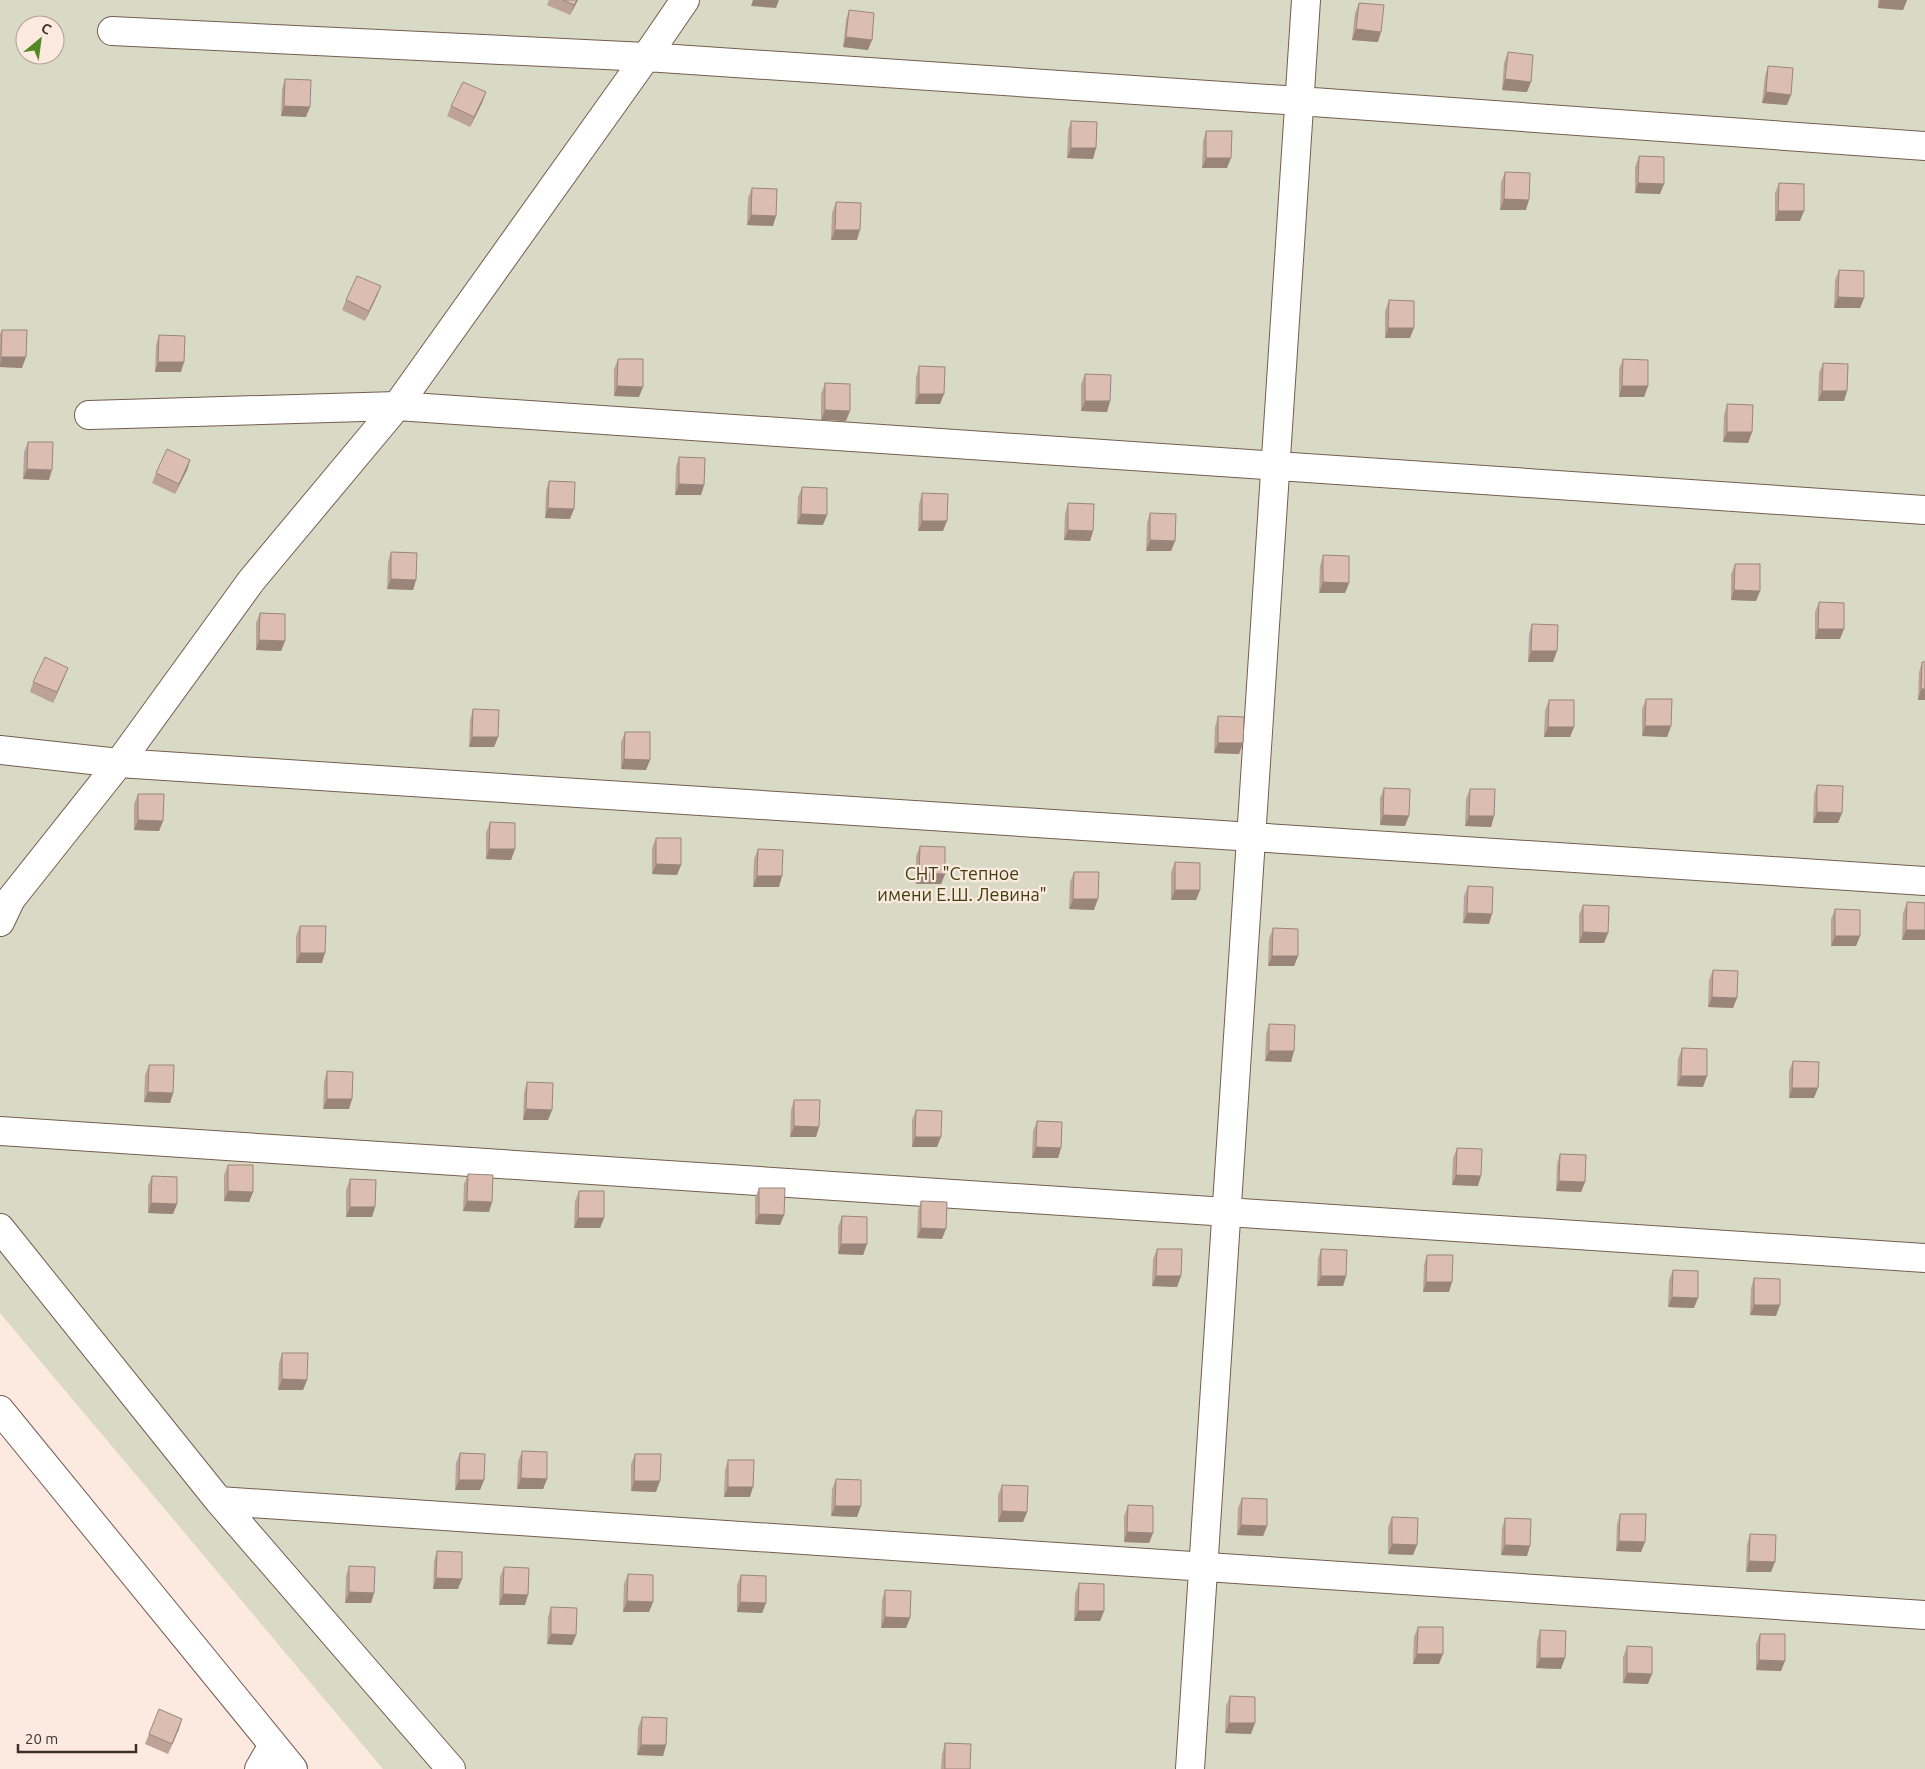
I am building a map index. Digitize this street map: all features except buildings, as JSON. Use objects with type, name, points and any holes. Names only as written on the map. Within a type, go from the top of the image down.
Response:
[{"type":"street","points":[[0,922],[11,899],[119,763],[251,580],[397,406],[646,58],[685,0]]},
{"type":"street","points":[[1190,1769],[1306,0]]},
{"type":"street","points":[[112,31],[646,58],[1299,101],[1925,146]]},
{"type":"street","points":[[89,415],[397,406],[1925,510]]},
{"type":"street","points":[[0,750],[119,763],[1925,881]]},
{"type":"street","points":[[0,1131],[1925,1258]]},
{"type":"street","points":[[0,1228],[219,1501],[451,1769]]},
{"type":"street","points":[[0,1410],[293,1769]]},
{"type":"street","points":[[219,1501],[1925,1615]]},
{"type":"street","points":[[259,1769],[273,1745]]},
{"type":"green space","name":"СНТ \"Степное имени Е.Ш. Левина\"","points":[[0,0],[1925,0],[1925,1769],[383,1769],[0,1313]]}]
